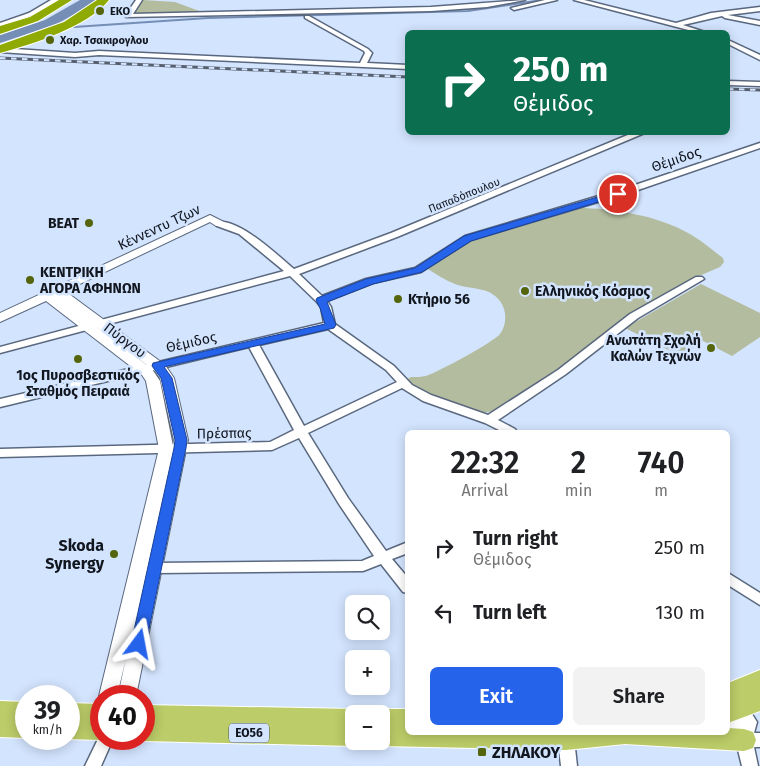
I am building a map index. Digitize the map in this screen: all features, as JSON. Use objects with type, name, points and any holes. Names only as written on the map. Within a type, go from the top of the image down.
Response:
[{"type":"highway","points":[[0,27],[48,12],[67,0]]},
{"type":"highway","points":[[0,50],[60,28],[84,16],[104,1]]},
{"type":"main road","points":[[735,704],[760,680]]},
{"type":"main road","points":[[0,711],[15,712]]},
{"type":"main road","name":"ΕΟ56","points":[[155,715],[345,719]]},
{"type":"main road","points":[[390,719],[405,720]]},
{"type":"main road","points":[[0,726],[15,727]]},
{"type":"main road","name":"ΕΟ56","points":[[155,730],[345,735]]},
{"type":"main road","points":[[390,735],[566,739],[617,735]]},
{"type":"main road","points":[[650,735],[752,740]]},
{"type":"street","points":[[0,27],[32,14],[56,0]]},
{"type":"street","points":[[139,0],[128,16],[490,8],[522,0]]},
{"type":"street","points":[[196,23],[217,19],[435,15],[554,0]]},
{"type":"street","points":[[577,0],[695,30]]},
{"type":"street","points":[[676,25],[716,14],[760,9]]},
{"type":"street","points":[[716,14],[760,23]]},
{"type":"street","points":[[307,17],[366,50],[369,53],[362,65]]},
{"type":"street","points":[[730,43],[760,58]]},
{"type":"street","points":[[0,50],[75,55],[94,53],[405,67]]},
{"type":"street","points":[[730,83],[760,84]]},
{"type":"street","name":"Παπαδόπουλου","points":[[0,350],[290,271],[301,270],[394,235],[636,135]]},
{"type":"street","name":"Θέμιδος","points":[[321,300],[365,283],[418,270],[468,238],[636,188],[760,145]]},
{"type":"street","points":[[220,224],[242,232],[290,271],[321,300],[326,308],[330,325],[390,368],[403,383],[427,398],[489,420],[507,430]]},
{"type":"street","name":"Κέννεντυ Τζων","points":[[0,318],[56,296],[220,224]]},
{"type":"street","points":[[489,420],[562,372],[628,320],[699,280]]},
{"type":"street","name":"Κέννεντυ Τζων","points":[[0,326],[56,296]]},
{"type":"street","name":"Πύργου","points":[[56,296],[150,367],[173,449],[156,568],[129,685]]},
{"type":"street","name":"Θέμιδος","points":[[0,404],[330,325]]},
{"type":"street","points":[[252,343],[301,432],[383,559],[405,585]]},
{"type":"street","name":"Πρέσπας","points":[[0,454],[264,447],[279,444],[403,383]]},
{"type":"street","name":"Πύργου","points":[[111,685],[173,449]]},
{"type":"street","points":[[156,568],[363,566],[405,548]]},
{"type":"street","points":[[730,579],[760,600]]},
{"type":"street","points":[[735,704],[749,722],[752,740],[750,766]]},
{"type":"street","points":[[566,739],[569,766]]},
{"type":"street","points":[[93,766],[100,750]]},
{"type":"green space","points":[[143,0],[175,2],[202,12],[226,12],[132,15]]},
{"type":"green space","points":[[479,7],[486,9],[434,12],[203,15]]},
{"type":"green space","points":[[578,208],[620,211],[663,222],[688,233],[723,258],[724,262],[720,267],[692,279],[629,314],[573,359],[501,410],[482,413],[473,411],[431,396],[406,380],[411,377],[433,373],[477,350],[500,334],[505,322],[504,309],[496,296],[485,291],[455,284],[428,269],[465,242]]},
{"type":"green space","name":"Ανωτάτη Σχολή Καλών Τεχνών","points":[[701,284],[760,313],[760,337],[732,356],[703,341],[680,356],[625,328]]},
{"type":"water","points":[[80,0],[99,0],[57,24],[0,43],[0,35],[45,20]]},
{"type":"waterway","points":[[74,27],[208,18],[468,11],[542,0]]},
{"type":"railway","points":[[0,58],[405,77]]},
{"type":"railway","points":[[730,89],[760,90]]},
{"type":"place","name":"EKO","points":[[100,11]]},
{"type":"place","name":"Χαρ. Τσακιρογλου","points":[[50,40]]},
{"type":"place","name":"ΒΕΑΤ","points":[[89,223]]},
{"type":"place","name":"ΚΕΝΤΡΙΚΗ ΑΓΟΡΑ ΑΦΗΝΩΝ","points":[[30,280]]},
{"type":"place","name":"Ελληνικός Κόσμος","points":[[525,291]]},
{"type":"place","name":"Κτήριο 56","points":[[398,299]]},
{"type":"place","name":"Ανωτάτη Σχολή Καλών Τεχνών","points":[[711,348]]},
{"type":"place","name":"1ος Πυροσβεστικός Σταθμός Πειραιά","points":[[78,359]]},
{"type":"place","name":"Skoda Synergy","points":[[114,554]]},
{"type":"place","name":"ΖΗΛΑΚΟΥ","points":[[482,752]]},
{"type":"route","points":[[139,644],[181,440],[166,378],[157,366],[330,325],[327,319],[326,308],[321,300],[360,284],[418,270],[468,238],[618,194]]}]
